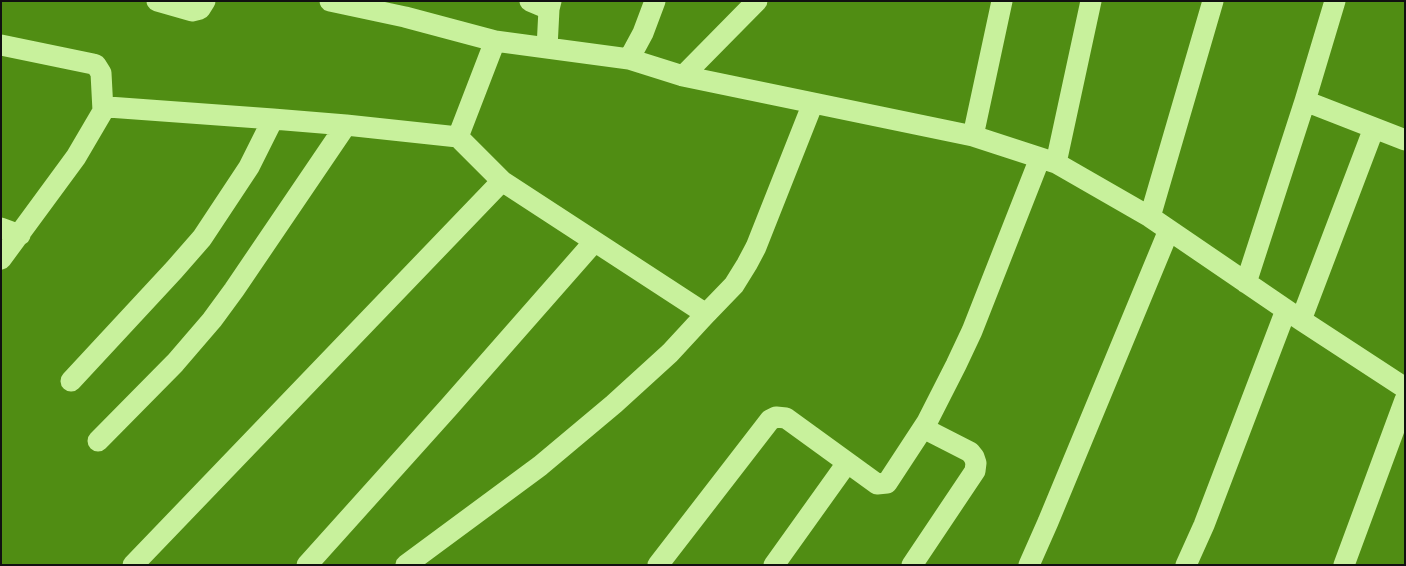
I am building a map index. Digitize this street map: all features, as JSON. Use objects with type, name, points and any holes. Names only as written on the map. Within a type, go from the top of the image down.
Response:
[{"type":"street","points":[[158,1],[192,11],[200,9],[205,1]]},
{"type":"street","points":[[330,1],[405,17],[495,41],[629,59],[683,76],[973,136],[1048,161],[1150,217],[1293,315],[1405,388]]},
{"type":"street","points":[[530,1],[550,5],[547,48]]},
{"type":"street","points":[[683,76],[757,1]]},
{"type":"street","points":[[973,136],[1002,1]]},
{"type":"street","points":[[658,565],[770,420],[776,417],[786,418],[877,484],[887,483],[923,428],[956,365],[1048,161],[1091,1]]},
{"type":"street","points":[[1150,217],[1212,1]]},
{"type":"street","points":[[1246,283],[1305,101],[1335,1]]},
{"type":"street","points":[[629,59],[643,33],[655,2]]},
{"type":"street","points":[[458,138],[495,41]]},
{"type":"street","points":[[1,45],[96,65],[101,73],[103,111]]},
{"type":"street","points":[[1305,101],[1405,140]]},
{"type":"street","points":[[406,565],[540,466],[614,404],[670,354],[734,285],[756,247],[813,103]]},
{"type":"street","points":[[1,259],[10,231],[76,157],[103,111],[108,107],[113,106],[346,125],[458,138],[502,181],[706,314]]},
{"type":"street","points":[[71,381],[202,238],[249,167],[273,119]]},
{"type":"street","points":[[98,442],[174,363],[212,320],[346,125]]},
{"type":"street","points":[[1186,565],[1374,128]]},
{"type":"street","points":[[132,565],[502,181]]},
{"type":"street","points":[[1028,565],[1048,522],[1169,230]]},
{"type":"street","points":[[306,565],[454,401],[594,242]]},
{"type":"street","points":[[1344,565],[1405,400]]},
{"type":"street","points":[[912,565],[975,472],[976,463],[974,456],[970,452],[923,428]]},
{"type":"street","points":[[774,565],[847,463]]}]
